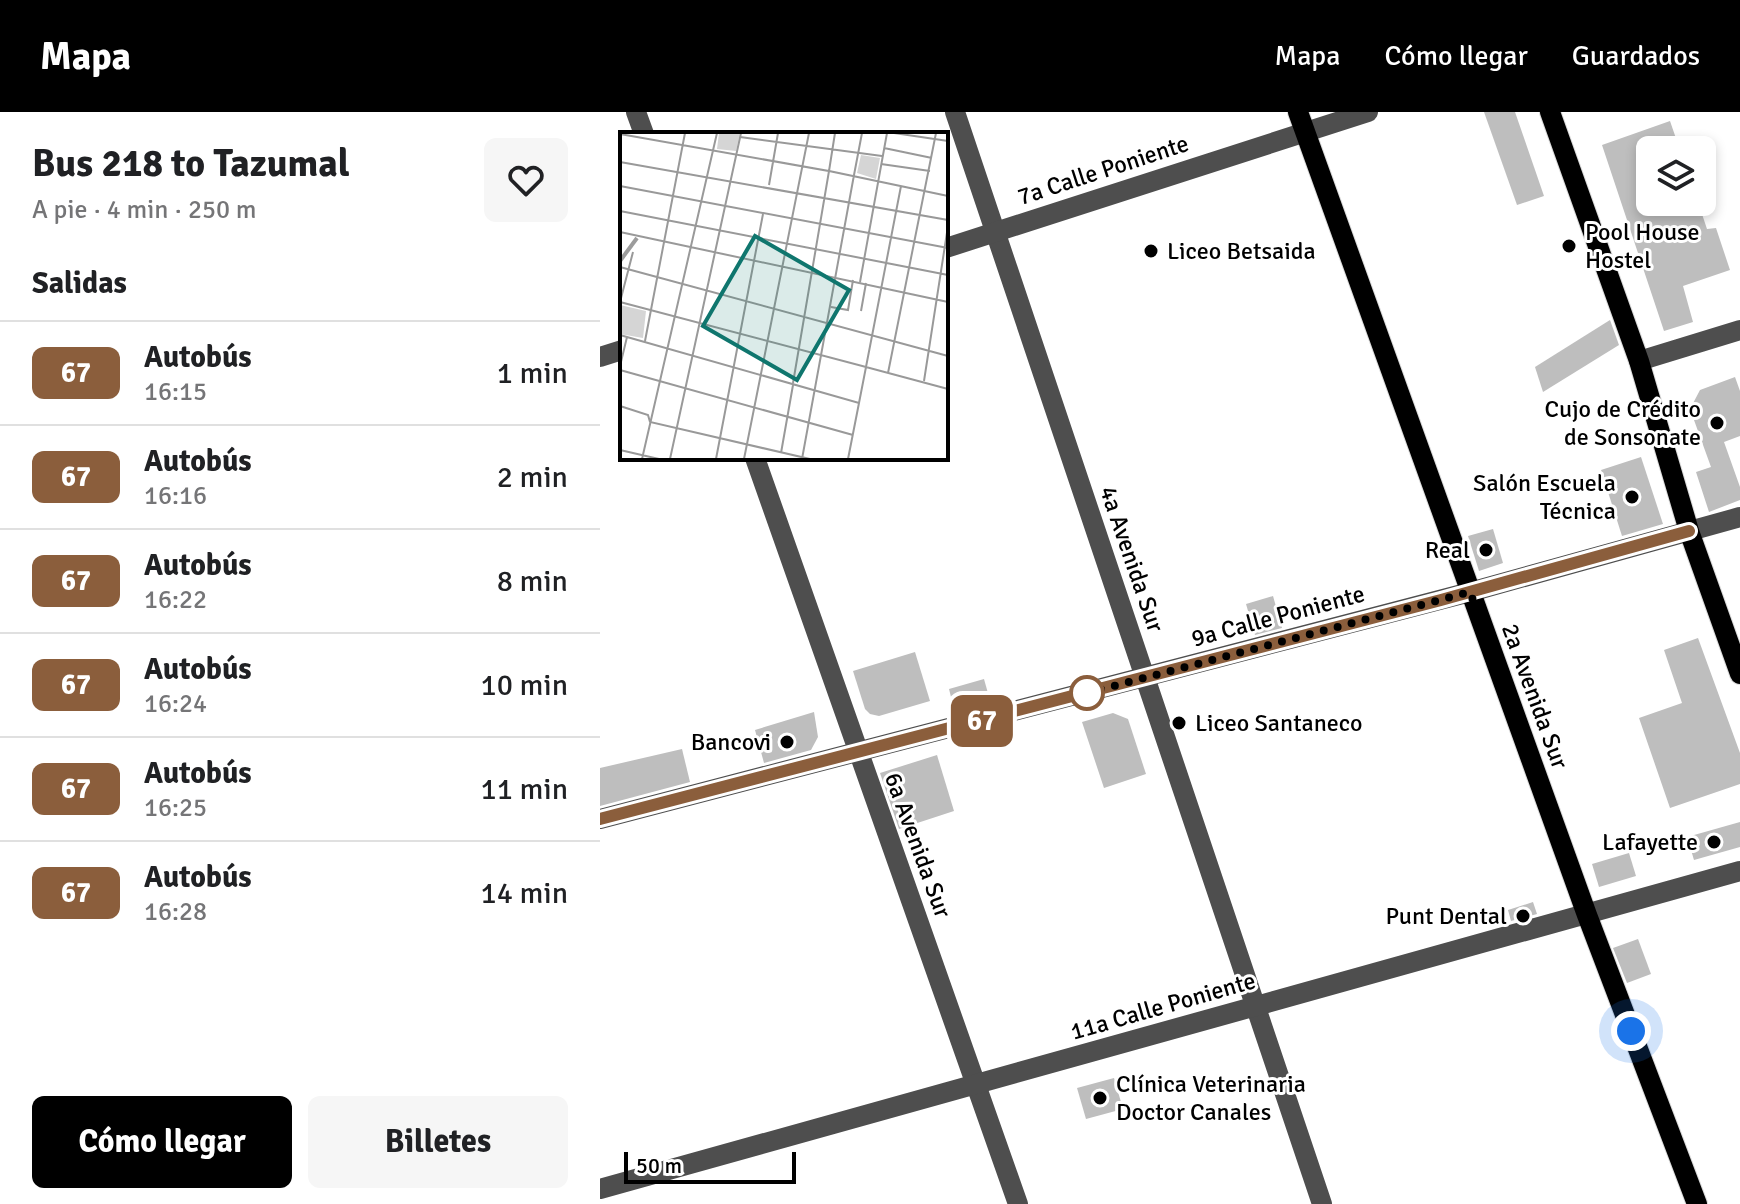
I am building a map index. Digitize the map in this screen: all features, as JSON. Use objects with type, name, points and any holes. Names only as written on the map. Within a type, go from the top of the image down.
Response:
[{"type":"main road","points":[[1550,112],[1639,361],[1689,531],[1740,674]]},
{"type":"main road","name":"2a Avenida Sur","points":[[1302,122],[1587,915],[1697,1204]]},
{"type":"street","points":[[636,112],[643,132]]},
{"type":"street","name":"4a Avenida Sur","points":[[955,112],[1322,1204]]},
{"type":"street","name":"7a Calle Poniente","points":[[948,247],[1302,122],[1368,112]]},
{"type":"street","points":[[1639,361],[1740,330]]},
{"type":"street","points":[[600,357],[620,351]]},
{"type":"street","name":"6a Avenida Sur","points":[[756,460],[1018,1204]]},
{"type":"street","name":"9a Calle Poniente","points":[[600,819],[1146,678],[1740,517]]},
{"type":"street","name":"11a Calle Poniente","points":[[600,1189],[1740,871]]},
{"type":"building","points":[[1484,112],[1515,112],[1544,196],[1517,205]]},
{"type":"building","points":[[1670,121],[1675,136],[1636,136],[1636,216],[1703,216],[1707,229],[1716,228],[1730,270],[1683,286],[1693,322],[1664,331],[1602,145]]},
{"type":"building","points":[[1610,320],[1619,345],[1543,392],[1535,367]]},
{"type":"building","points":[[1735,377],[1740,391],[1740,436],[1724,442],[1740,487],[1740,500],[1709,512],[1696,472],[1711,467],[1690,409],[1700,390]]},
{"type":"building","name":"Salón Escuela Técnica","points":[[1641,457],[1663,524],[1622,536],[1601,470]]},
{"type":"building","name":"Real","points":[[1493,529],[1503,563],[1479,571],[1468,536]]},
{"type":"building","points":[[1273,596],[1282,628],[1255,635],[1246,604]]},
{"type":"building","points":[[1698,638],[1740,753],[1740,784],[1670,808],[1639,718],[1682,703],[1664,650]]},
{"type":"building","points":[[915,652],[930,701],[879,716],[870,714],[865,709],[853,671]]},
{"type":"building","points":[[984,679],[991,704],[955,713],[949,689]]},
{"type":"building","name":"Bancovi","points":[[814,712],[818,737],[811,750],[764,763],[755,730]]},
{"type":"building","points":[[1113,713],[1128,719],[1146,774],[1104,788],[1082,722]]},
{"type":"building","points":[[682,749],[690,782],[600,806],[600,768]]},
{"type":"building","points":[[937,755],[954,811],[899,829],[880,773]]},
{"type":"building","name":"Lafayette","points":[[1740,822],[1740,847],[1694,860],[1687,837]]},
{"type":"building","points":[[1629,853],[1636,876],[1599,887],[1592,864]]},
{"type":"building","points":[[1533,902],[1537,914],[1511,921],[1508,910]]},
{"type":"building","points":[[1638,939],[1651,974],[1627,983],[1613,948]]},
{"type":"building","name":"Clínica Veterinaria Doctor Canales","points":[[1114,1078],[1123,1109],[1086,1119],[1077,1088]]},
{"type":"bus line","name":"67","points":[[600,819],[1441,600],[1689,531]]},
{"type":"place","name":"Pool House Hostel","points":[[1569,246]]},
{"type":"place","name":"Liceo Betsaida","points":[[1151,251]]},
{"type":"place","name":"Cujo de Crédito de Sonsonate","points":[[1717,423]]},
{"type":"place","name":"Salón Escuela Técnica","points":[[1632,497]]},
{"type":"place","name":"Real","points":[[1486,550]]},
{"type":"place","name":"Liceo Santaneco","points":[[1179,723]]},
{"type":"place","name":"Bancovi","points":[[787,742]]},
{"type":"place","name":"Lafayette","points":[[1714,842]]},
{"type":"place","name":"Punt Dental","points":[[1523,916]]},
{"type":"place","name":"Clínica Veterinaria Doctor Canales","points":[[1100,1098]]},
{"type":"route","points":[[1087,693],[1470,592],[1631,1031]]}]
